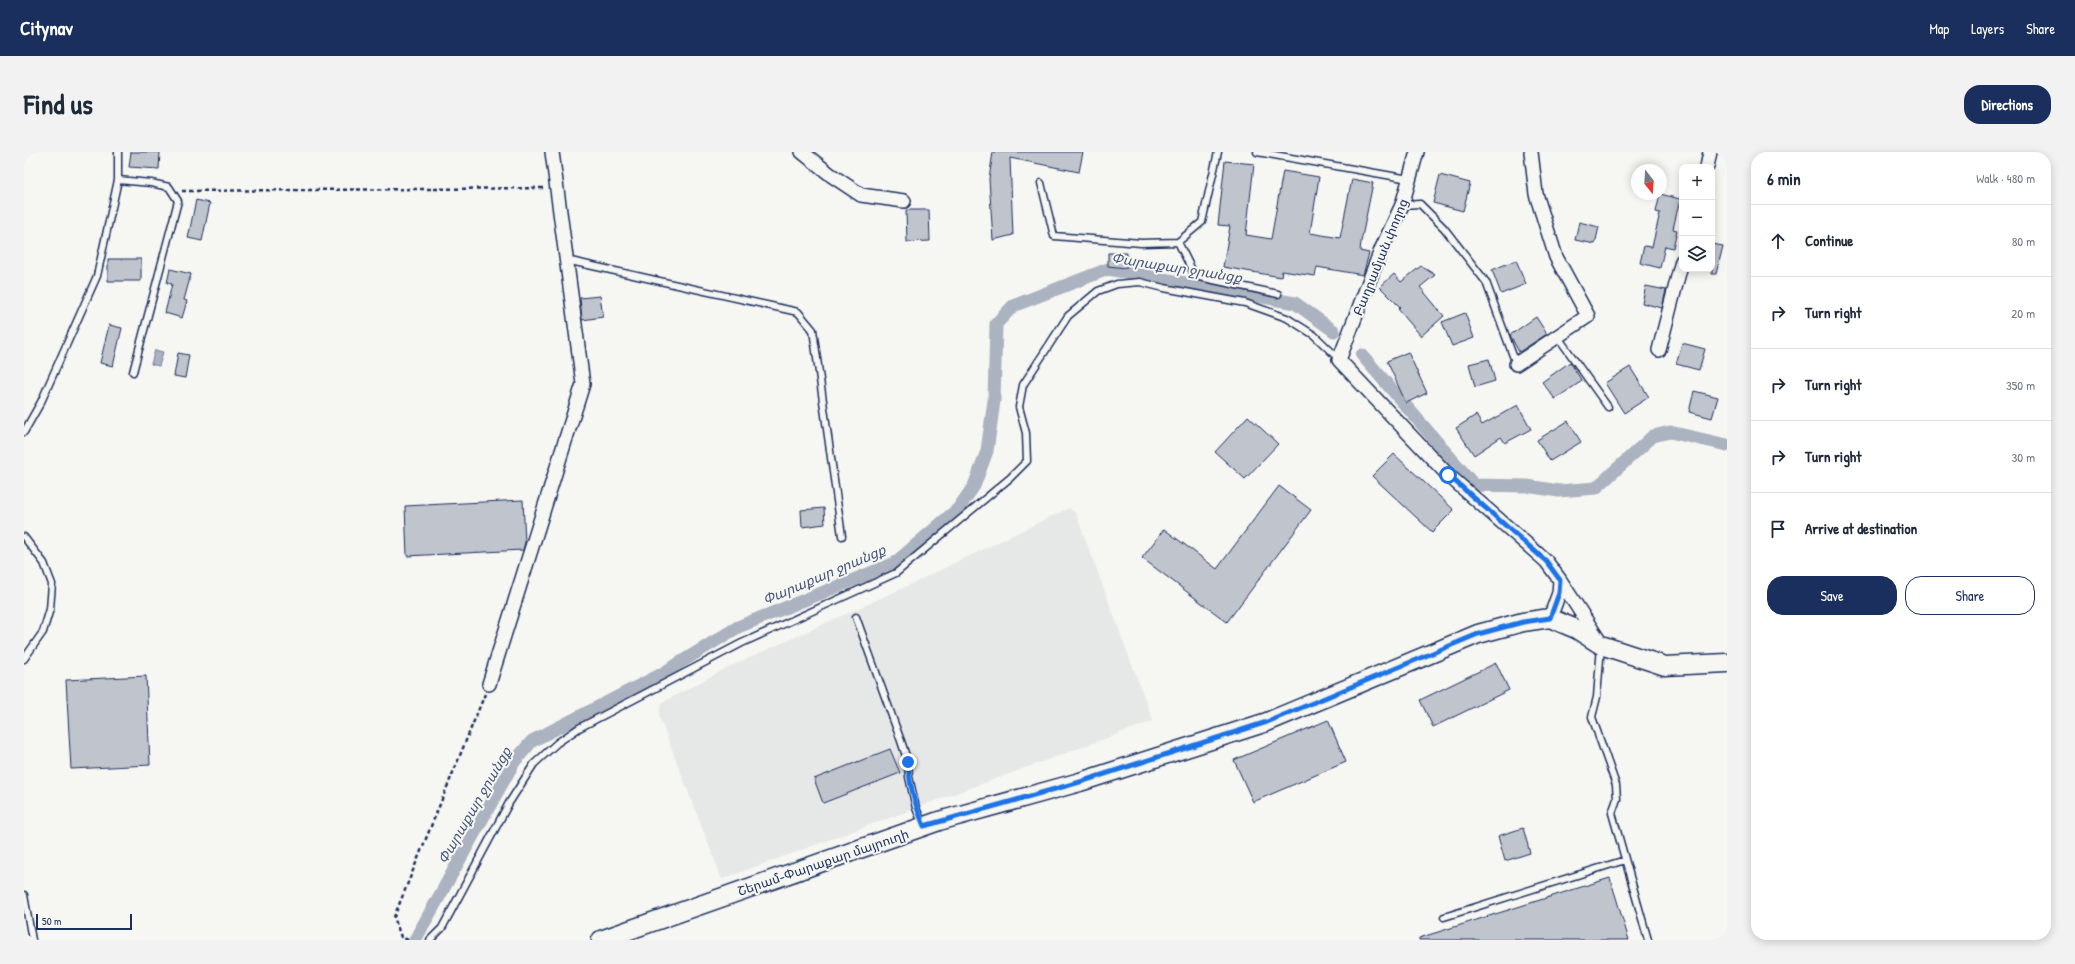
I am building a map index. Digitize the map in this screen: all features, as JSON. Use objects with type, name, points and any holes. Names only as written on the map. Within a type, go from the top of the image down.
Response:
[{"type":"street","points":[[489,684],[583,384],[552,152]]},
{"type":"street","points":[[802,152],[831,175],[861,195],[904,201]]},
{"type":"street","name":"Բաղրամյան փողոց","points":[[1339,360],[1381,250],[1402,205],[1417,152]]},
{"type":"street","points":[[1516,364],[1588,316],[1556,257],[1536,194],[1531,152]]},
{"type":"street","points":[[1708,164],[1710,152]]},
{"type":"street","points":[[1659,350],[1679,272]]},
{"type":"street","points":[[1339,360],[1448,475],[1546,561],[1601,644]]},
{"type":"street","points":[[1560,580],[1559,593],[1550,618],[1576,629],[1601,644],[1665,666],[1727,663]]},
{"type":"street","name":"Շերամ-Փարաքար մայրուղի","points":[[601,940],[924,826],[1080,782],[1267,722],[1478,634],[1523,622],[1550,618]]},
{"type":"lane","points":[[24,432],[41,402],[97,276],[118,180],[118,152]]},
{"type":"lane","points":[[1041,183],[1054,236],[1141,243],[1178,242],[1202,222],[1218,152]]},
{"type":"lane","points":[[1257,152],[1409,179]]},
{"type":"lane","points":[[118,180],[151,183],[169,187],[178,201],[133,372]]},
{"type":"lane","points":[[1402,205],[1420,204],[1444,228],[1486,282],[1516,364]]},
{"type":"lane","points":[[1178,242],[1195,276],[1278,294]]},
{"type":"lane","points":[[566,260],[798,312],[813,330],[842,536]]},
{"type":"lane","points":[[430,940],[442,928],[508,803],[534,764],[557,743],[579,728],[742,643],[896,573],[1010,478],[1026,461],[1026,433],[1019,406],[1023,385],[1068,316],[1098,291],[1117,284],[1140,282],[1245,303],[1287,318],[1314,335],[1339,360]]},
{"type":"lane","points":[[1558,336],[1608,407]]},
{"type":"lane","points":[[24,537],[44,563],[52,584],[50,609],[43,632],[24,659]]},
{"type":"lane","points":[[856,617],[901,740],[908,762],[909,777],[916,808],[924,826]]},
{"type":"lane","points":[[1601,644],[1597,697],[1592,717],[1616,785],[1617,799],[1612,813],[1648,940]]},
{"type":"lane","points":[[1444,917],[1625,860]]},
{"type":"lane","points":[[24,895],[32,940]]},
{"type":"path","points":[[171,191],[557,188]]},
{"type":"path","points":[[408,940],[401,937],[394,917],[489,684]]},
{"type":"shaded area","points":[[155,350],[163,352],[159,366],[151,364]]},
{"type":"shaded area","points":[[1069,508],[1076,514],[1153,721],[722,879],[659,716],[661,703],[731,666],[903,588]]},
{"type":"building","points":[[131,152],[160,152],[159,169],[129,167]]},
{"type":"building","points":[[993,152],[1083,152],[1079,172],[1010,158],[1013,235],[993,240],[989,179]]},
{"type":"building","points":[[1225,161],[1254,164],[1246,235],[1271,239],[1283,171],[1319,177],[1310,233],[1340,238],[1352,179],[1373,183],[1360,251],[1369,253],[1363,275],[1317,267],[1315,276],[1282,271],[1281,277],[1223,267],[1230,226],[1218,225]]},
{"type":"building","points":[[1440,175],[1470,183],[1463,211],[1433,203]]},
{"type":"building","points":[[1667,196],[1679,199],[1673,229],[1677,230],[1673,248],[1665,246],[1660,268],[1640,263],[1644,246],[1652,247],[1660,213],[1656,212],[1659,200],[1667,200]]},
{"type":"building","points":[[196,200],[210,203],[202,241],[188,238]]},
{"type":"building","points":[[906,210],[929,210],[930,241],[907,242]]},
{"type":"building","points":[[1579,222],[1599,227],[1595,244],[1575,240]]},
{"type":"building","points":[[1715,245],[1723,246],[1716,274],[1712,274],[1712,272],[1715,272]]},
{"type":"building","points":[[1108,253],[1127,253],[1126,268],[1108,266]]},
{"type":"building","points":[[108,259],[141,259],[141,281],[108,281]]},
{"type":"building","points":[[1516,260],[1526,284],[1501,294],[1492,270]]},
{"type":"building","points":[[1421,266],[1435,275],[1420,287],[1444,316],[1421,336],[1398,309],[1400,307],[1380,287],[1394,274],[1401,282]]},
{"type":"building","points":[[170,269],[191,274],[184,300],[187,301],[182,318],[165,313],[172,284],[167,283]]},
{"type":"building","points":[[1646,286],[1666,290],[1662,308],[1642,303]]},
{"type":"building","points":[[600,296],[603,317],[582,320],[580,298]]},
{"type":"building","points":[[1465,313],[1474,338],[1452,346],[1442,322]]},
{"type":"building","points":[[1536,317],[1547,334],[1519,352],[1510,335]]},
{"type":"building","points":[[109,325],[122,328],[113,366],[100,363]]},
{"type":"building","points":[[1682,343],[1705,349],[1699,370],[1676,364]]},
{"type":"building","points":[[1408,352],[1427,393],[1406,403],[1387,361]]},
{"type":"building","points":[[178,353],[189,355],[185,378],[174,376]]},
{"type":"building","points":[[1489,359],[1495,381],[1475,387],[1469,364]]},
{"type":"building","points":[[1570,362],[1582,381],[1555,399],[1542,382]]},
{"type":"building","points":[[1630,367],[1649,397],[1624,413],[1605,383]]},
{"type":"building","points":[[1694,391],[1718,397],[1712,418],[1689,412]]},
{"type":"building","points":[[1518,405],[1531,429],[1505,443],[1501,437],[1474,455],[1456,428],[1476,415],[1482,425]]},
{"type":"building","points":[[1248,416],[1278,444],[1245,479],[1215,452]]},
{"type":"building","points":[[1568,421],[1581,442],[1550,461],[1537,440]]},
{"type":"building","points":[[1394,454],[1454,510],[1432,532],[1372,476]]},
{"type":"building","points":[[1279,486],[1311,510],[1227,622],[1142,558],[1164,529],[1217,569]]},
{"type":"building","points":[[523,500],[525,542],[523,550],[407,556],[405,506]]},
{"type":"building","points":[[824,508],[825,524],[802,527],[801,510]]},
{"type":"building","points":[[1496,663],[1509,690],[1433,727],[1420,700]]},
{"type":"building","points":[[146,676],[150,765],[71,769],[66,680]]},
{"type":"building","points":[[1328,720],[1346,762],[1253,802],[1234,760]]},
{"type":"building","points":[[890,749],[900,773],[823,803],[814,779]]},
{"type":"building","points":[[1523,828],[1530,853],[1505,861],[1498,836]]},
{"type":"building","points":[[1610,878],[1629,940],[1419,940],[1419,938]]},
{"type":"waterway","name":"Փարաքար ջրանցք","points":[[415,940],[514,762],[532,741],[660,675],[738,627],[895,563],[958,509],[974,486],[987,451],[994,401],[996,324],[1013,306],[1108,269],[1295,303],[1334,331]]},
{"type":"waterway","name":"Փարաքար ջրանցք","points":[[1362,355],[1474,485],[1527,486],[1559,491],[1596,488],[1653,436],[1670,432],[1727,445]]},
{"type":"route","points":[[908,762],[909,777],[916,808],[924,826],[1080,782],[1267,722],[1478,634],[1523,622],[1550,618],[1559,593],[1560,580],[1546,561],[1448,475]]}]
